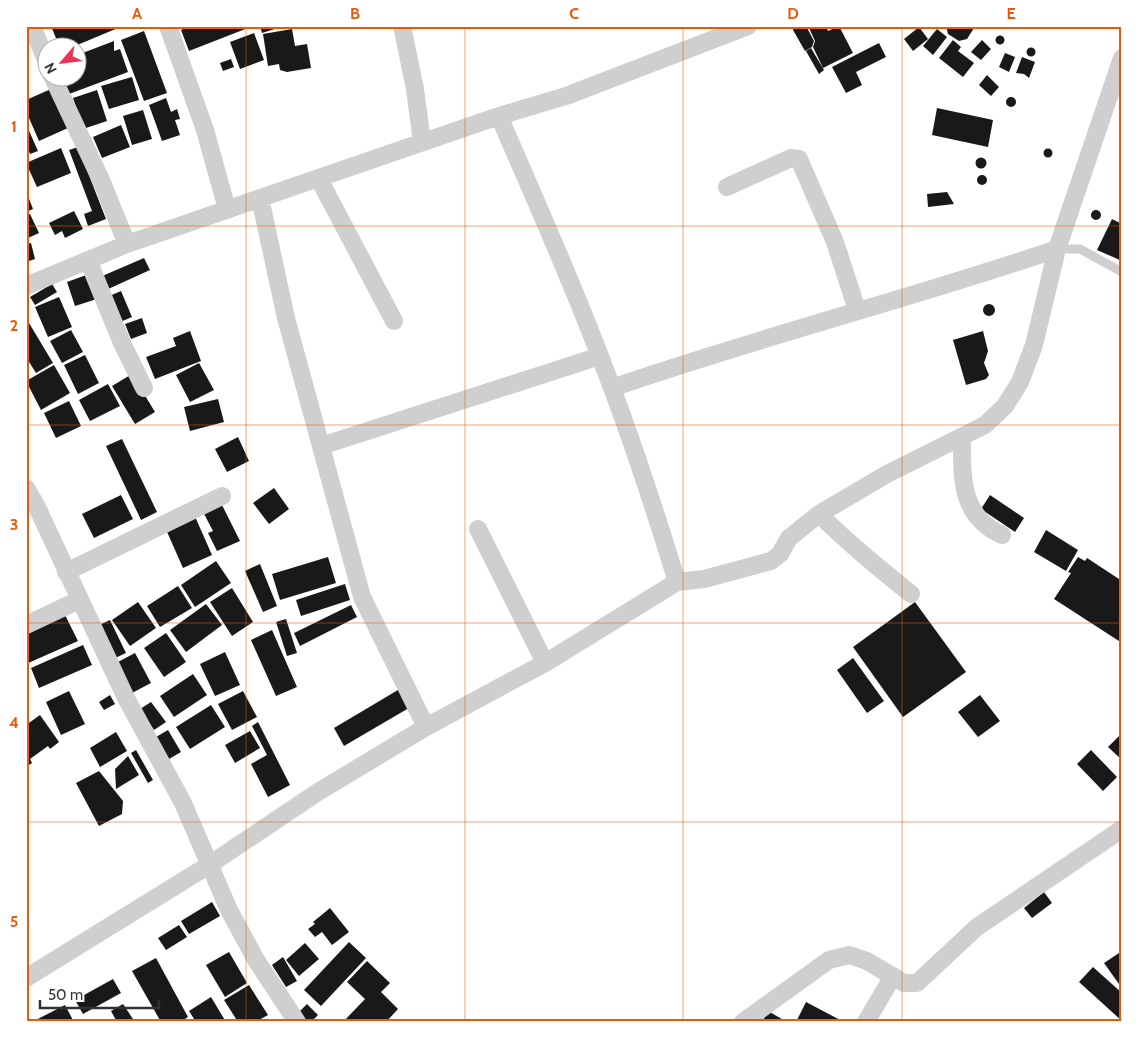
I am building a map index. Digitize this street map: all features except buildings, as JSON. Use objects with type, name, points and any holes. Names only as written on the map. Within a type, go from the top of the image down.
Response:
[{"type":"street","points":[[32,26],[38,41]]},
{"type":"street","points":[[168,26],[205,130],[227,209]]},
{"type":"street","points":[[402,26],[415,89],[422,142]]},
{"type":"street","points":[[26,286],[127,244],[499,116],[566,96],[748,26]]},
{"type":"street","points":[[26,978],[209,865],[318,792],[426,727],[545,663],[677,582],[704,579],[771,561],[780,554],[789,538],[819,514],[887,474],[985,425],[998,412],[1020,382],[1034,345],[1058,249],[1122,58]]},
{"type":"street","points":[[57,88],[101,180],[127,244]]},
{"type":"street","points":[[499,116],[600,356],[646,481],[677,582]]},
{"type":"street","points":[[727,187],[791,158],[799,159],[835,242],[857,310]]},
{"type":"street","points":[[319,179],[394,321]]},
{"type":"street","points":[[260,198],[286,318],[362,597],[426,727]]},
{"type":"street","points":[[612,388],[694,360],[990,272],[1058,249]]},
{"type":"street","points":[[88,260],[122,343],[144,388]]},
{"type":"street","points":[[321,446],[600,356]]},
{"type":"street","points":[[962,437],[962,461],[969,508],[976,518],[990,529],[1002,535]]},
{"type":"street","points":[[26,488],[36,505],[78,600],[126,698],[183,803],[229,910],[256,960],[297,1022]]},
{"type":"street","points":[[66,572],[222,496]]},
{"type":"street","points":[[819,514],[848,544],[864,554],[912,594]]},
{"type":"street","points":[[478,530],[545,663]]},
{"type":"street","points":[[26,625],[78,600]]},
{"type":"street","points":[[743,1022],[830,960],[849,955],[867,961],[904,983],[917,982],[977,927],[1122,829]]},
{"type":"street","points":[[866,1022],[892,976]]},
{"type":"lane","points":[[1058,249],[1072,247],[1080,249],[1122,272]]}]
